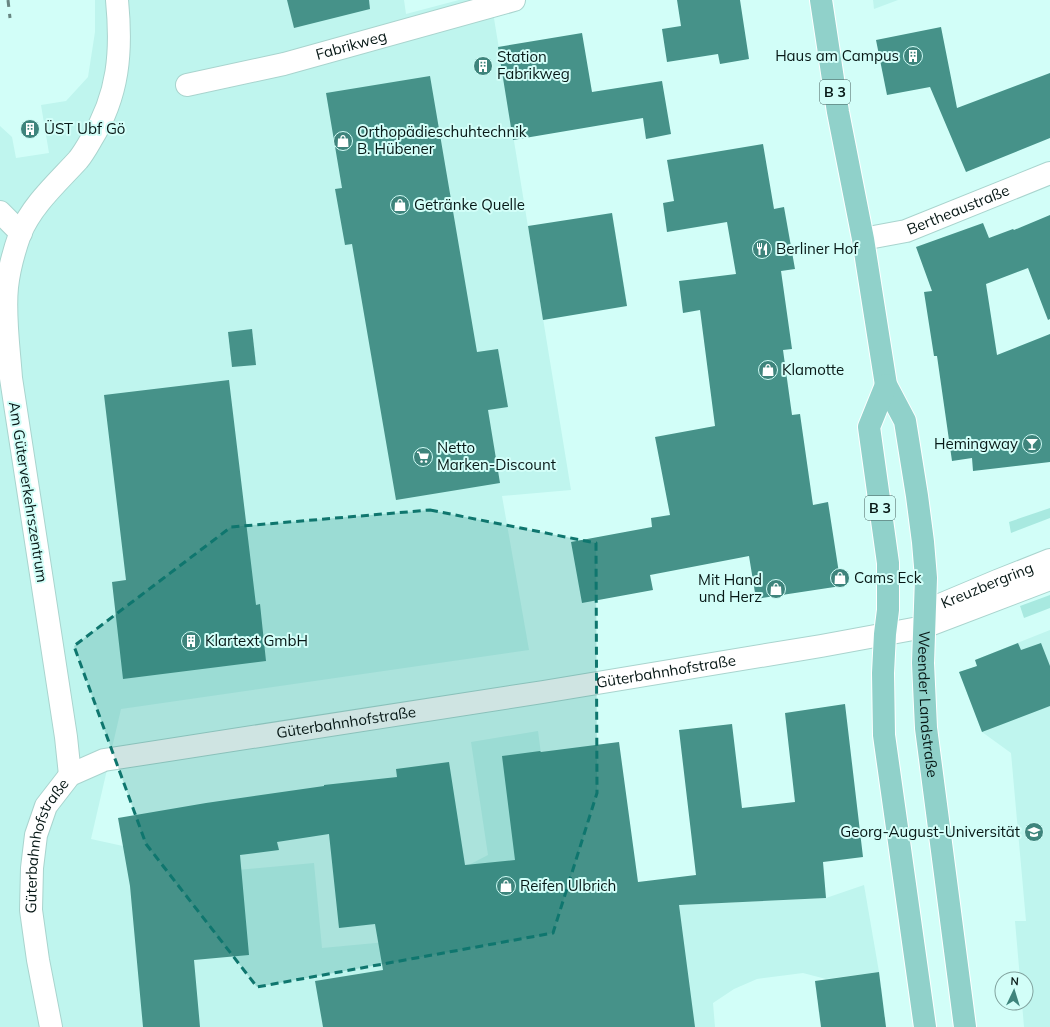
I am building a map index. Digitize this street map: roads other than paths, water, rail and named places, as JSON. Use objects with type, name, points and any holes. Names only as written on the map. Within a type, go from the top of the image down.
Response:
[{"type":"main road","name":"Weender Landstraße","points":[[821,0],[838,112],[863,239],[886,385],[905,421],[923,542],[926,578],[923,663],[926,728],[965,1027]]},
{"type":"main road","name":"B 3","points":[[886,385],[869,427],[888,563],[888,610],[885,634],[884,673],[884,735],[925,1027]]},
{"type":"street","name":"Am Güterverkehrszentrum","points":[[70,775],[66,737],[11,378],[7,323],[7,288],[11,261],[21,232],[38,204],[79,159],[96,131],[109,105],[117,67],[119,21],[117,0]]},
{"type":"street","name":"Fabrikweg","points":[[187,86],[284,64],[514,0]]},
{"type":"street","name":"Bertheaustraße","points":[[863,239],[906,231],[1050,173]]},
{"type":"street","points":[[0,212],[21,232]]},
{"type":"street","name":"Kreuzbergring","points":[[924,619],[997,581],[1050,560]]},
{"type":"street","name":"Kreuzbergring","points":[[924,619],[1050,579]]},
{"type":"street","name":"Güterbahnhofstraße","points":[[51,1027],[38,960],[31,910],[32,868],[36,835],[46,806],[70,775],[104,760],[527,695],[821,646],[885,634],[924,619]]},
{"type":"railway","points":[[8,0],[10,18]]},
{"type":"place","name":"Haus am Campus","points":[[913,56]]},
{"type":"place","name":"Station Fabrikweg","points":[[483,66]]},
{"type":"place","name":"ÜST Ubf Gö","points":[[30,129]]},
{"type":"place","name":"Orthopädieschuhtechnik B. Hübener","points":[[343,141]]},
{"type":"place","name":"Getränke Quelle","points":[[400,205]]},
{"type":"place","name":"Berliner Hof","points":[[762,249]]},
{"type":"place","name":"Klamotte","points":[[768,370]]},
{"type":"place","name":"Hemingway","points":[[1032,444]]},
{"type":"place","name":"Netto Marken-Discount","points":[[423,457]]},
{"type":"place","name":"Cams Eck","points":[[840,578]]},
{"type":"place","name":"Mit Hand und Herz","points":[[776,589]]},
{"type":"place","name":"Klartext GmbH","points":[[191,641]]},
{"type":"place","name":"Georg-August-Universität","points":[[1034,832]]},
{"type":"place","name":"Reifen Ulbrich","points":[[506,886]]}]
